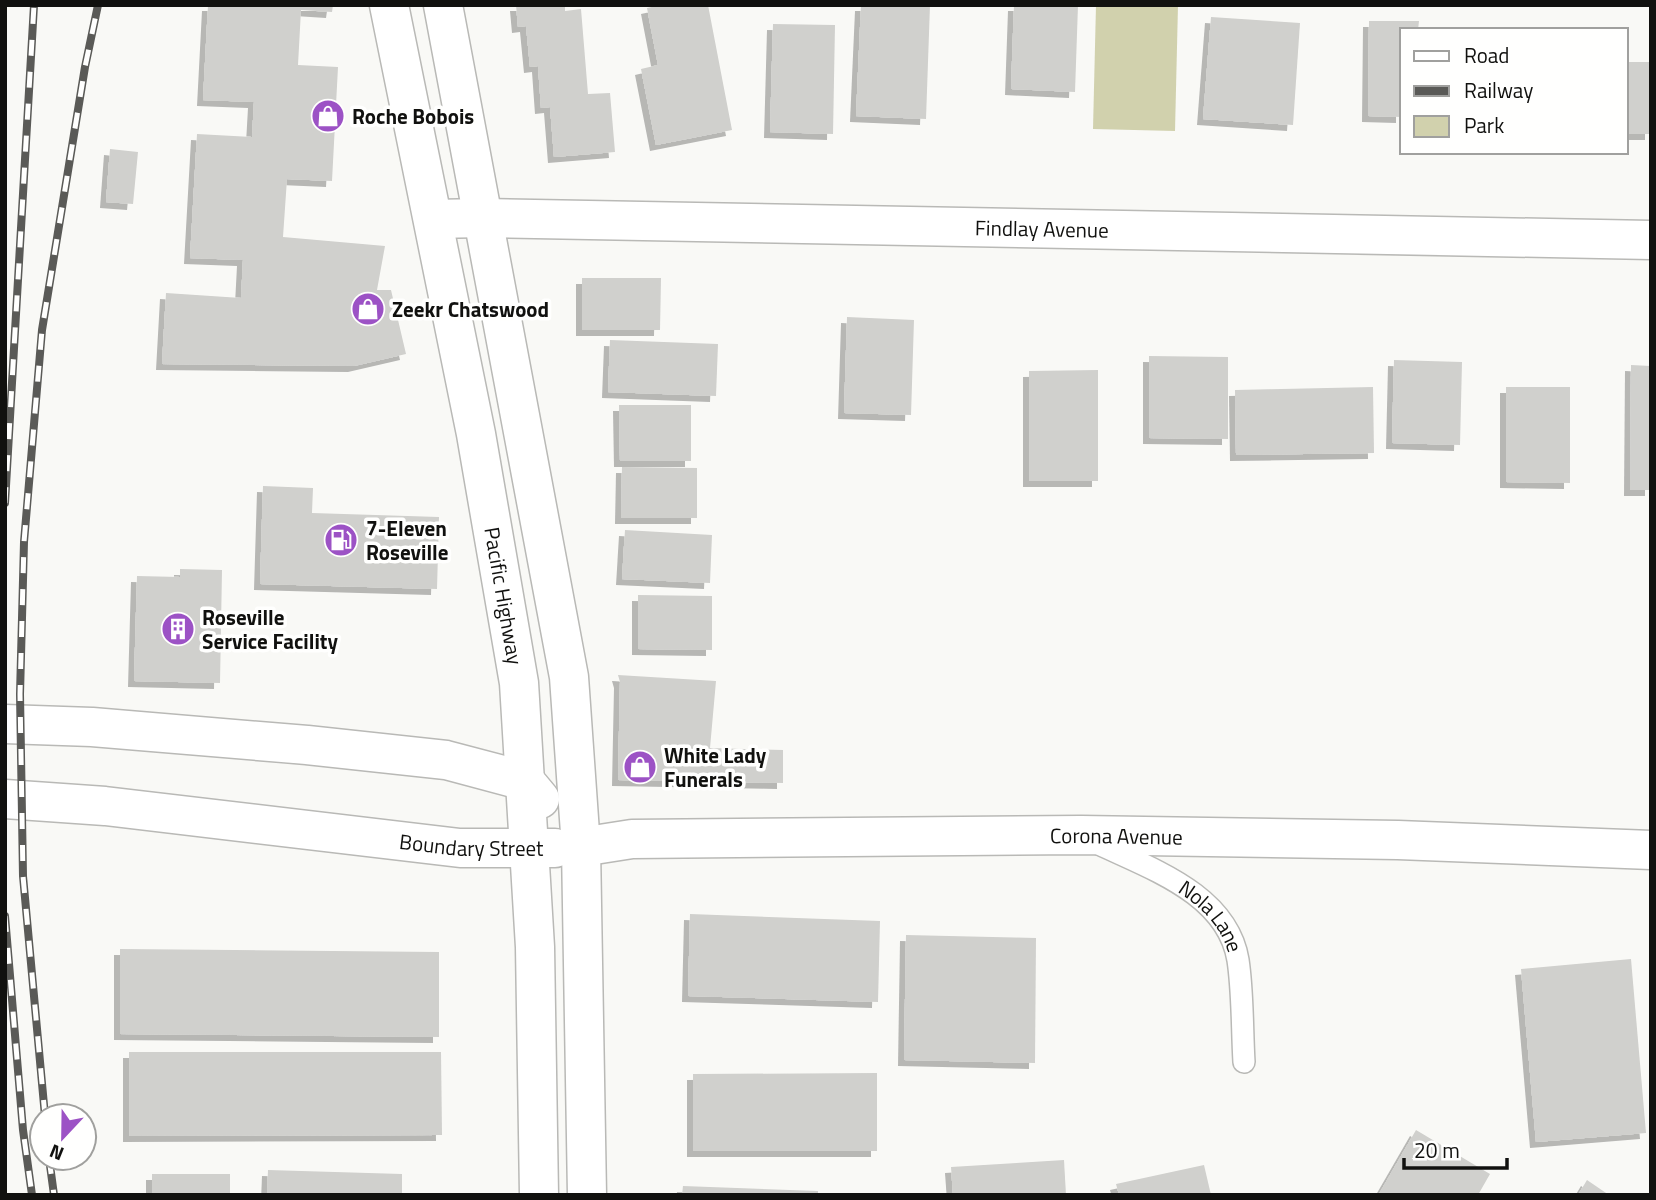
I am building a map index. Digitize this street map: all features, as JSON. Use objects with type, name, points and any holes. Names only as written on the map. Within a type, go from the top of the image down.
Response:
[{"type":"main road","name":"Pacific Highway","points":[[389,5],[476,434],[519,683],[535,947],[539,1195]]},
{"type":"main road","points":[[443,5],[565,649],[581,846],[587,1195]]},
{"type":"main road","name":"Findlay Avenue","points":[[433,219],[1651,240]]},
{"type":"main road","points":[[5,724],[92,727],[391,754],[465,763],[525,781]]},
{"type":"main road","name":"Boundary Street","points":[[525,781],[581,846]]},
{"type":"main road","name":"Boundary Street","points":[[5,799],[153,811],[460,848],[531,849],[581,846]]},
{"type":"main road","name":"Corona Avenue","points":[[581,846],[632,839],[1081,835],[1384,840],[1651,849]]},
{"type":"lane","name":"Nola Lane","points":[[1081,835],[1192,892],[1216,912],[1231,937],[1238,960],[1244,1062]]},
{"type":"green space","points":[[1096,5],[1178,5],[1175,131],[1093,129]]},
{"type":"building","points":[[208,5],[333,5],[332,12],[301,10],[298,65],[338,67],[332,181],[287,179],[283,237],[385,246],[377,290],[391,290],[406,354],[354,366],[162,364],[166,293],[241,298],[243,260],[190,258],[197,134],[252,137],[254,102],[203,100]]},
{"type":"building","points":[[516,5],[565,5],[565,11],[581,9],[588,94],[610,93],[615,152],[554,157],[550,107],[541,108],[538,66],[530,67],[526,26],[518,27]]},
{"type":"building","points":[[661,5],[708,5],[732,130],[656,145],[641,69],[658,65],[647,8]]},
{"type":"building","points":[[861,5],[930,5],[926,119],[856,116]]},
{"type":"building","points":[[1014,5],[1078,5],[1075,92],[1011,89]]},
{"type":"building","points":[[1211,17],[1300,23],[1293,125],[1203,119]]},
{"type":"building","points":[[1369,21],[1419,21],[1418,28],[1400,28],[1400,117],[1368,116]]},
{"type":"building","points":[[773,24],[835,25],[833,134],[770,132]]},
{"type":"building","points":[[1628,62],[1651,62],[1651,134],[1628,134]]},
{"type":"building","points":[[110,149],[138,152],[133,204],[106,202]]},
{"type":"building","points":[[582,278],[661,278],[660,330],[582,330]]},
{"type":"building","points":[[847,317],[914,320],[911,415],[844,413]]},
{"type":"building","points":[[610,340],[718,344],[716,396],[608,392]]},
{"type":"building","points":[[1149,356],[1228,357],[1228,439],[1149,438]]},
{"type":"building","points":[[1394,360],[1462,362],[1460,445],[1392,443]]},
{"type":"building","points":[[1631,365],[1651,366],[1651,490],[1630,490]]},
{"type":"building","points":[[1098,370],[1098,481],[1029,481],[1029,371]]},
{"type":"building","points":[[1373,387],[1374,453],[1236,455],[1235,390]]},
{"type":"building","points":[[1506,387],[1570,387],[1570,483],[1506,482]]},
{"type":"building","points":[[619,405],[691,405],[691,461],[620,461]]},
{"type":"building","points":[[622,467],[697,468],[697,518],[621,518]]},
{"type":"building","points":[[263,486],[313,488],[312,513],[439,517],[437,589],[260,584]]},
{"type":"building","points":[[625,530],[712,535],[710,583],[622,579]]},
{"type":"building","name":"Roseville Service Facility","points":[[180,569],[222,570],[220,683],[134,681],[137,576],[180,577]]},
{"type":"building","points":[[638,595],[712,596],[712,650],[638,649]]},
{"type":"building","points":[[618,675],[716,681],[710,748],[783,750],[783,783],[618,780]]},
{"type":"building","points":[[690,914],[880,921],[878,1002],[688,996]]},
{"type":"building","points":[[906,935],[1036,938],[1035,1063],[904,1060]]},
{"type":"building","points":[[120,949],[439,952],[439,1037],[120,1034]]},
{"type":"building","points":[[1631,959],[1646,1133],[1536,1142],[1521,969]]},
{"type":"building","points":[[129,1052],[441,1052],[442,1135],[129,1136]]},
{"type":"building","points":[[877,1073],[877,1151],[693,1151],[693,1074]]},
{"type":"building","points":[[1416,1130],[1490,1174],[1478,1195],[1379,1194]]},
{"type":"building","points":[[1064,1160],[1066,1195],[953,1195],[951,1167]]},
{"type":"building","points":[[1204,1165],[1211,1195],[1119,1195],[1116,1184]]},
{"type":"building","points":[[268,1170],[402,1174],[402,1195],[267,1195]]},
{"type":"building","points":[[152,1174],[230,1174],[230,1195],[152,1195]]},
{"type":"building","points":[[1587,1180],[1609,1195],[1578,1195]]},
{"type":"building","points":[[683,1186],[818,1191],[818,1195],[682,1195]]},
{"type":"railway","points":[[5,503],[34,5]]},
{"type":"railway","points":[[44,1102],[23,876],[20,694],[24,542],[42,330],[85,67],[98,5]]},
{"type":"railway","points":[[5,916],[23,1130],[32,1195]]},
{"type":"railway","points":[[51,1172],[54,1195]]},
{"type":"place","name":"Roche Bobois","points":[[328,116]]},
{"type":"place","name":"Zeekr Chatswood","points":[[368,309]]},
{"type":"place","name":"7-Eleven Roseville","points":[[341,540]]},
{"type":"place","name":"Roseville Service Facility","points":[[178,629]]},
{"type":"place","name":"White Lady Funerals","points":[[640,767]]}]
